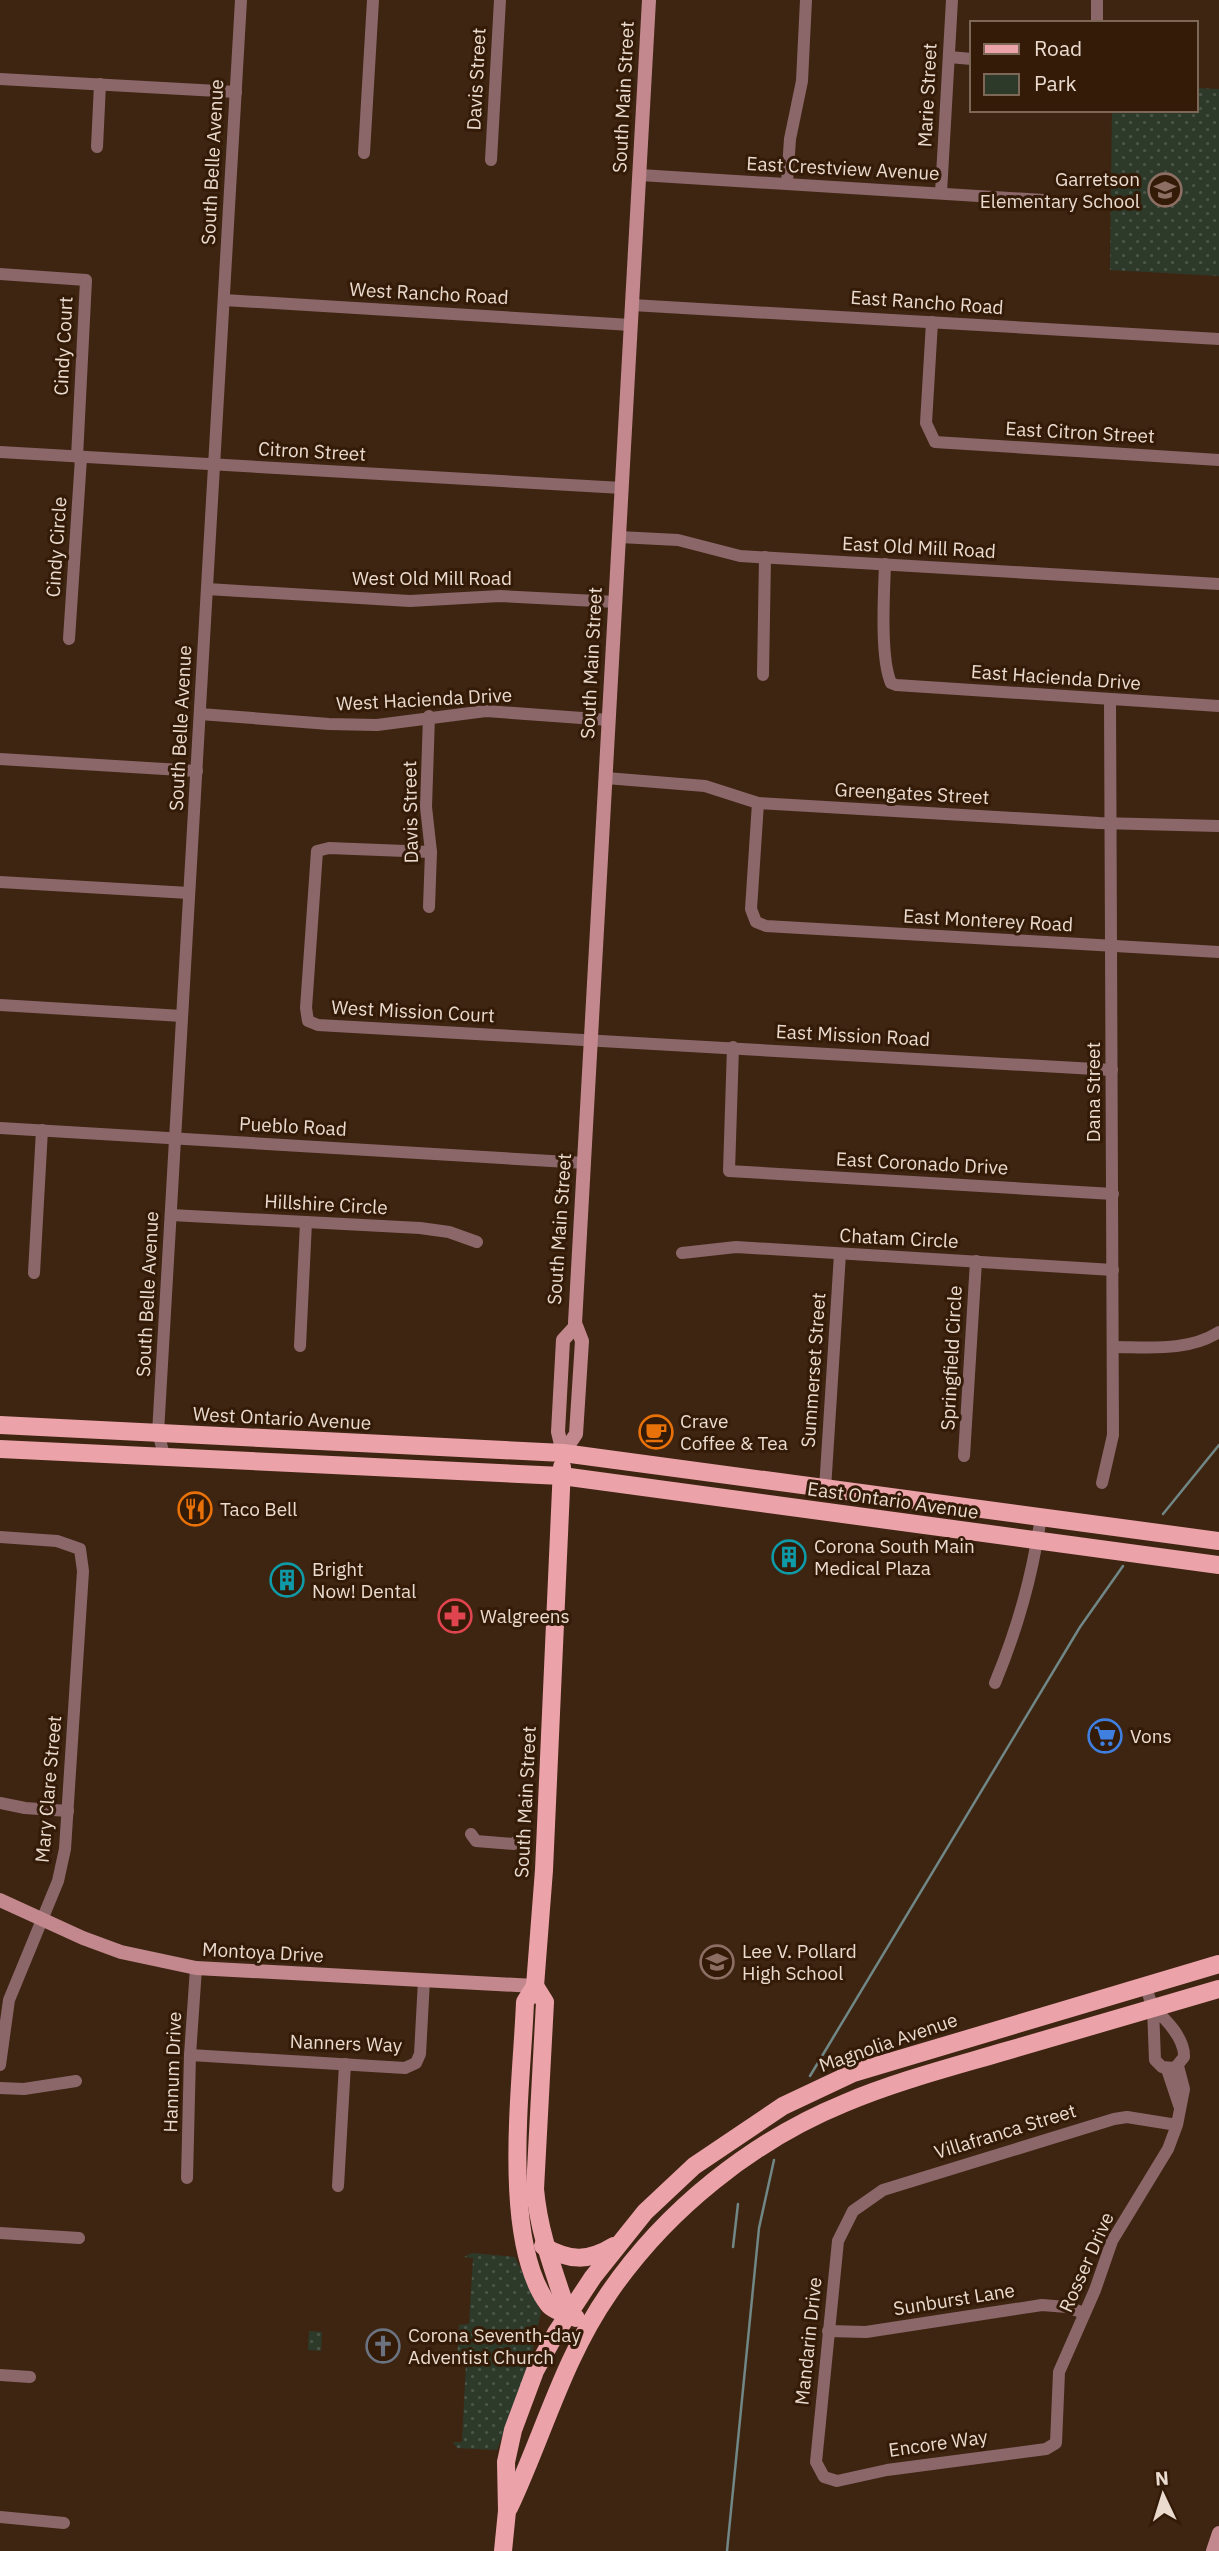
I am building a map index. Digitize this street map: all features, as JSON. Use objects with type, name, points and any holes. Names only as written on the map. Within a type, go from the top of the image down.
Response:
[{"type":"main road","name":"South Main Street","points":[[588,2325],[550,2307],[536,2283],[525,2253],[519,2209],[525,2002],[535,1986],[562,1476],[563,1453],[558,1432],[563,1340],[574,1328],[649,0]]},
{"type":"main road","name":"West Ontario Avenue","points":[[0,1425],[563,1453]]},
{"type":"main road","points":[[0,1448],[562,1476]]},
{"type":"main road","name":"East Ontario Avenue","points":[[563,1453],[1219,1541]]},
{"type":"main road","name":"East Ontario Avenue","points":[[562,1476],[1219,1565]]},
{"type":"main road","points":[[695,1494],[737,1490],[812,1500],[822,1497],[825,1489]]},
{"type":"main road","name":"Montoya Drive","points":[[0,1900],[121,1952],[196,1968],[535,1986]]},
{"type":"main road","name":"Magnolia Avenue","points":[[568,2314],[645,2212],[694,2166],[805,2094],[882,2063],[1219,1964]]},
{"type":"main road","name":"South Main Street","points":[[535,1986],[545,2001],[535,2189],[543,2246],[568,2314]]},
{"type":"main road","points":[[507,2511],[529,2466],[552,2398],[588,2325],[645,2247],[686,2206],[733,2166],[797,2126],[889,2086],[1219,1989]]},
{"type":"main road","points":[[543,2246],[560,2256],[577,2259],[596,2255],[620,2242]]},
{"type":"main road","points":[[503,2551],[507,2511],[506,2462],[513,2430],[535,2371],[568,2314]]},
{"type":"street","name":"South Belle Avenue","points":[[164,1458],[158,1433],[241,0]]},
{"type":"street","points":[[363,153],[373,0]]},
{"type":"street","name":"Davis Street","points":[[491,160],[500,0]]},
{"type":"street","points":[[787,183],[790,139],[802,81],[806,0]]},
{"type":"street","name":"Marie Street","points":[[941,193],[952,0]]},
{"type":"street","points":[[1097,0],[1097,21]]},
{"type":"street","points":[[949,57],[970,59]]},
{"type":"street","points":[[0,79],[236,92]]},
{"type":"street","points":[[97,147],[100,84]]},
{"type":"street","name":"East Crestview Avenue","points":[[640,175],[1044,200]]},
{"type":"street","name":"Cindy Court","points":[[0,274],[86,279],[79,457]]},
{"type":"street","name":"West Rancho Road","points":[[224,300],[631,325]]},
{"type":"street","name":"East Rancho Road","points":[[632,304],[1219,339]]},
{"type":"street","name":"East Citron Street","points":[[932,322],[926,423],[931,436],[939,443],[1219,460]]},
{"type":"street","name":"Citron Street","points":[[0,452],[622,488]]},
{"type":"street","name":"Cindy Circle","points":[[69,639],[79,457]]},
{"type":"street","name":"East Old Mill Road","points":[[619,537],[678,540],[740,555],[765,557],[1219,584]]},
{"type":"street","points":[[763,675],[765,557]]},
{"type":"street","name":"East Hacienda Drive","points":[[885,564],[883,619],[887,673],[891,683],[1219,706]]},
{"type":"street","name":"West Old Mill Road","points":[[207,589],[410,601],[488,596],[616,602]]},
{"type":"street","name":"Dana Street","points":[[1102,1483],[1113,1435],[1110,700]]},
{"type":"street","name":"West Hacienda Drive","points":[[200,715],[377,725],[429,716],[486,711],[609,720]]},
{"type":"street","name":"Davis Street","points":[[429,716],[426,807],[431,852],[429,906]]},
{"type":"street","points":[[0,759],[197,771]]},
{"type":"street","name":"Greengates Street","points":[[606,778],[705,786],[758,803],[1111,824],[1219,826]]},
{"type":"street","name":"East Monterey Road","points":[[758,803],[751,909],[756,922],[766,926],[1219,952]]},
{"type":"street","name":"West Mission Court","points":[[431,852],[329,848],[317,851],[306,1008],[308,1021],[332,1026],[592,1039]]},
{"type":"street","points":[[0,882],[190,892]]},
{"type":"street","points":[[0,1005],[182,1016]]},
{"type":"street","name":"East Mission Road","points":[[592,1039],[1112,1070]]},
{"type":"street","name":"East Coronado Drive","points":[[733,1047],[729,1171],[1113,1194]]},
{"type":"street","name":"Pueblo Road","points":[[0,1128],[584,1163]]},
{"type":"street","points":[[34,1273],[42,1130]]},
{"type":"street","name":"Hillshire Circle","points":[[171,1215],[420,1228],[449,1232],[477,1242]]},
{"type":"street","points":[[300,1346],[306,1222]]},
{"type":"street","name":"Chatam Circle","points":[[682,1253],[736,1247],[1113,1270]]},
{"type":"street","name":"Summerset Street","points":[[825,1489],[840,1254]]},
{"type":"street","name":"Springfield Circle","points":[[964,1456],[975,1261]]},
{"type":"street","points":[[1113,1347],[1182,1346],[1206,1340],[1219,1332]]},
{"type":"street","points":[[995,1683],[1017,1631],[1041,1517]]},
{"type":"street","name":"Mary Clare Street","points":[[0,1538],[58,1541],[80,1549],[83,1571],[68,1811],[58,1881],[9,2000],[0,2065]]},
{"type":"street","points":[[0,1802],[25,1808],[68,1811]]},
{"type":"street","points":[[471,1834],[476,1841],[514,1844],[519,1839]]},
{"type":"street","name":"Hannum Drive","points":[[187,2178],[190,2055],[196,1968]]},
{"type":"street","name":"Nanners Way","points":[[190,2055],[405,2068],[416,2063],[420,2054],[424,1980]]},
{"type":"street","name":"Rosser Drive","points":[[1146,1985],[1153,2008],[1153,2056],[1158,2064],[1172,2067]]},
{"type":"street","name":"Rosser Drive","points":[[1153,2008],[1169,2022],[1183,2047],[1184,2057],[1172,2067]]},
{"type":"street","points":[[338,2186],[345,2064]]},
{"type":"street","name":"Rosser Drive","points":[[1056,2443],[1059,2372],[1112,2241],[1168,2149],[1177,2125],[1180,2105],[1172,2067]]},
{"type":"street","points":[[0,2088],[24,2089],[76,2081]]},
{"type":"street","name":"Villafranca Street","points":[[853,2211],[883,2190],[1114,2119],[1127,2117],[1177,2125]]},
{"type":"street","name":"Mandarin Drive","points":[[824,2477],[816,2462],[828,2331],[838,2241],[853,2211]]},
{"type":"street","points":[[0,2233],[79,2238]]},
{"type":"street","name":"Sunburst Lane","points":[[828,2331],[866,2332],[1042,2305],[1067,2307],[1084,2313]]},
{"type":"street","points":[[0,2375],[30,2377]]},
{"type":"street","name":"Encore Way","points":[[824,2477],[837,2481],[887,2470],[1038,2451],[1056,2443]]},
{"type":"street","points":[[0,2516],[64,2523]]},
{"type":"green space","name":"Garretson Elementary School","points":[[1198,88],[1219,89],[1219,276],[1110,270],[1112,112],[1198,112]]},
{"type":"green space","points":[[472,2253],[515,2257],[541,2312],[529,2365],[497,2450],[457,2448],[453,2442],[462,2442],[466,2363],[457,2361],[459,2325],[469,2324],[473,2258],[464,2257]]},
{"type":"green space","points":[[309,2331],[322,2332],[321,2351],[308,2350]]},
{"type":"waterway","points":[[1163,1514],[1219,1445]]},
{"type":"waterway","points":[[810,2076],[1080,1627],[1123,1566]]},
{"type":"waterway","points":[[727,2551],[759,2228],[774,2160]]},
{"type":"waterway","points":[[733,2247],[738,2204]]},
{"type":"place","name":"Garretson Elementary School","points":[[1165,190]]},
{"type":"place","name":"Crave Coffee & Tea","points":[[656,1432]]},
{"type":"place","name":"Taco Bell","points":[[195,1509]]},
{"type":"place","name":"Corona South Main Medical Plaza","points":[[789,1557]]},
{"type":"place","name":"Bright Now! Dental","points":[[287,1580]]},
{"type":"place","name":"Walgreens","points":[[455,1616]]},
{"type":"place","name":"Vons","points":[[1105,1736]]},
{"type":"place","name":"Lee V. Pollard High School","points":[[717,1962]]},
{"type":"place","name":"Corona Seventh-day Adventist Church","points":[[383,2346]]}]
